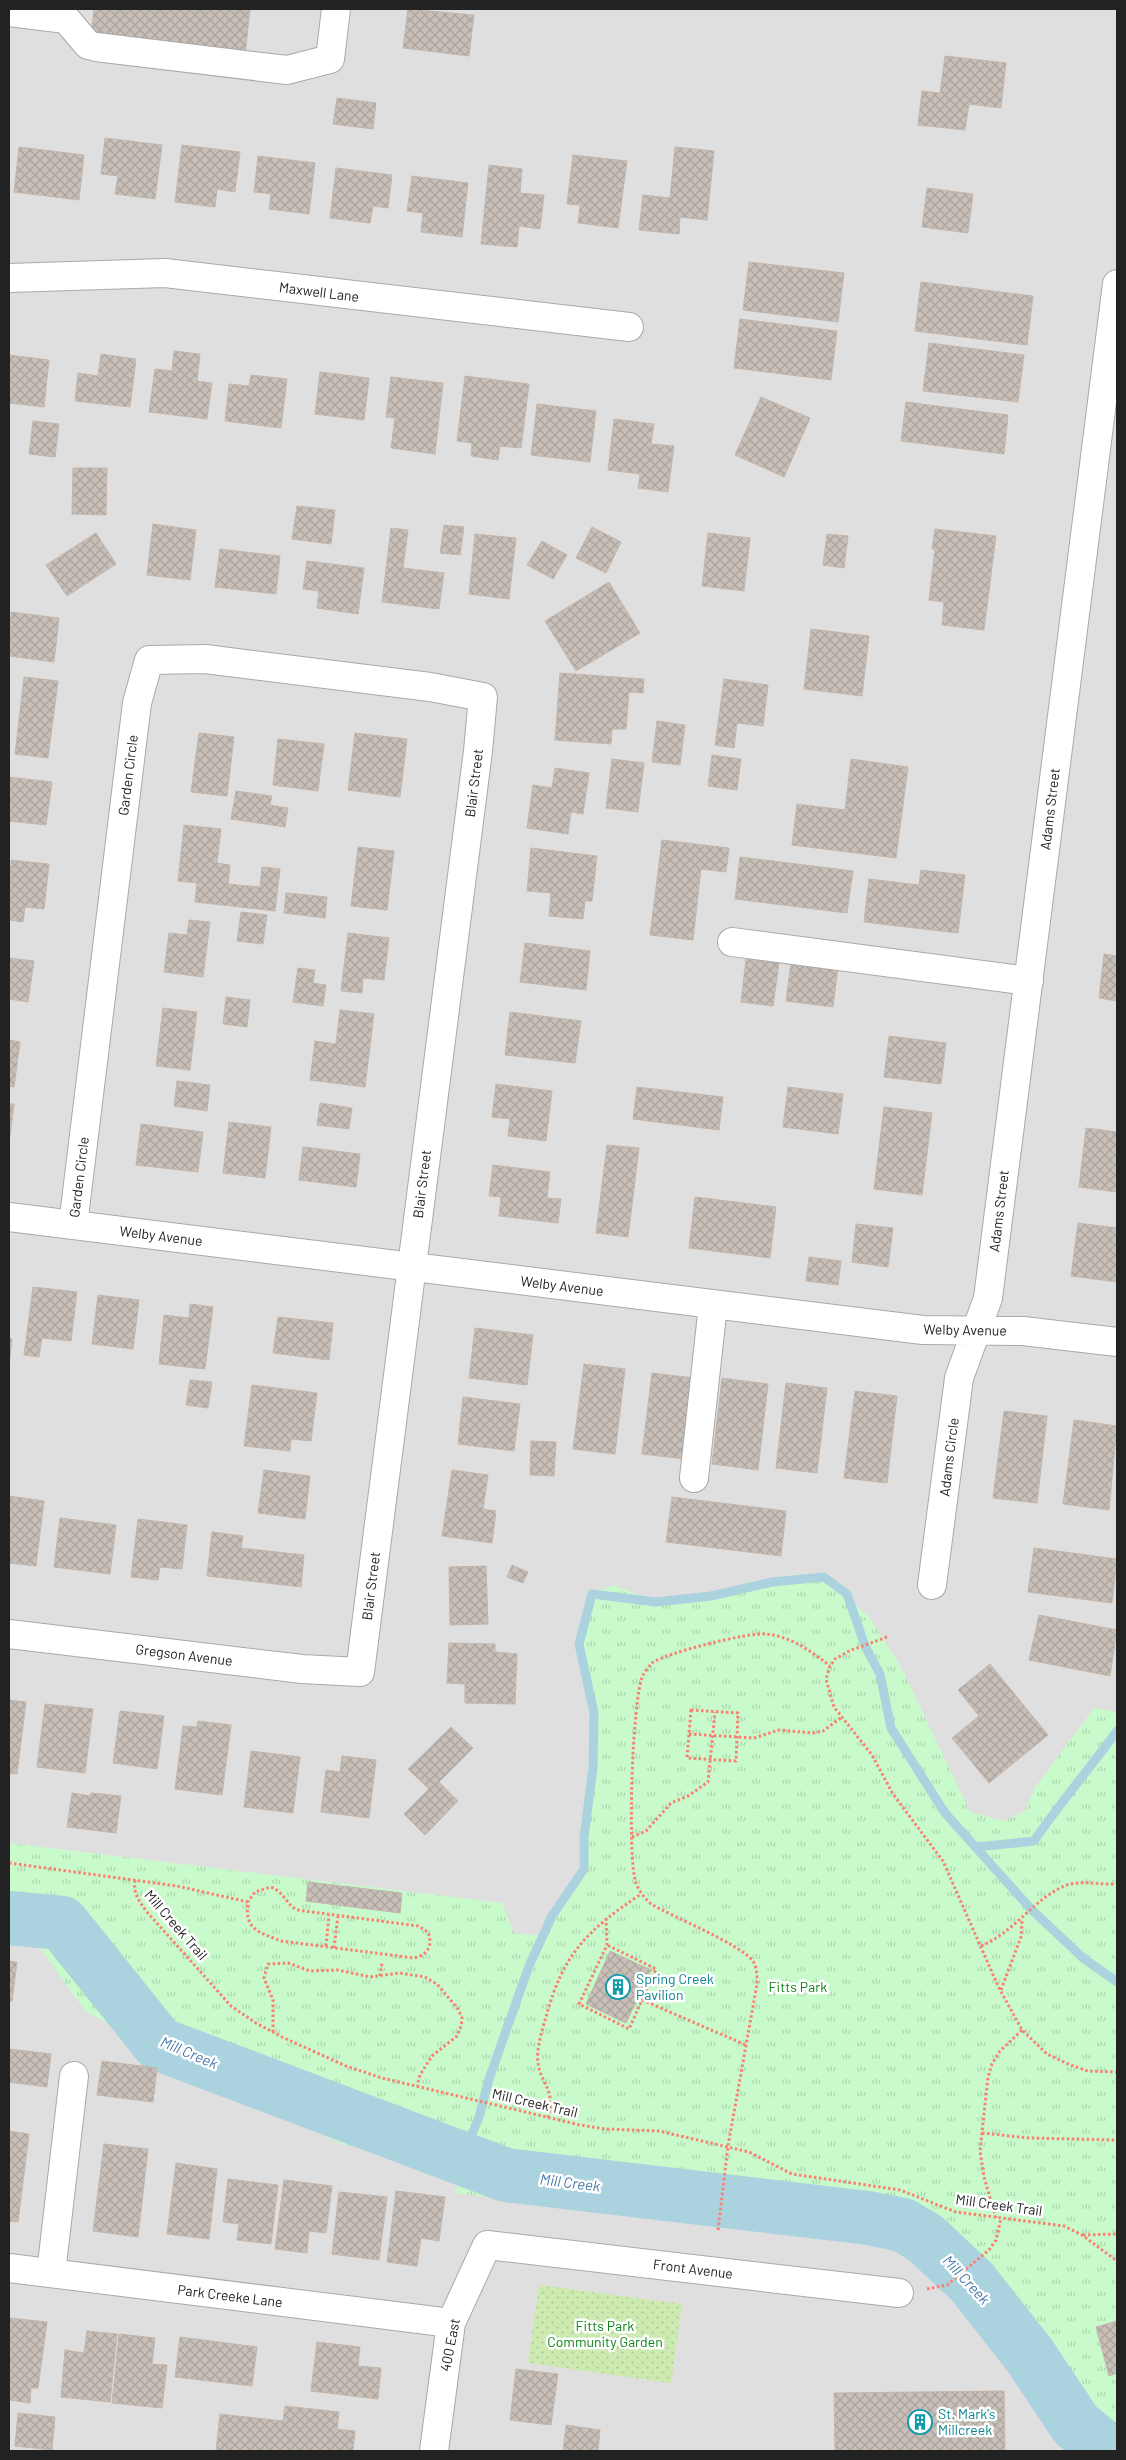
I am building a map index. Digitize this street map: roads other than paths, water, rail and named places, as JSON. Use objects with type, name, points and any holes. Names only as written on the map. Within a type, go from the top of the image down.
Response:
[{"type":"street","points":[[9,12],[66,19],[88,45],[96,47],[287,70],[330,59],[336,9]]},
{"type":"street","name":"Maxwell Lane","points":[[9,278],[165,273],[629,327]]},
{"type":"street","name":"Adams Street","points":[[975,1331],[988,1298],[1117,284]]},
{"type":"street","name":"Garden Circle","points":[[73,1225],[137,703],[149,660],[206,659],[430,687],[483,697]]},
{"type":"street","name":"Blair Street","points":[[360,1672],[478,750],[483,697]]},
{"type":"street","points":[[732,942],[1029,981]]},
{"type":"street","name":"Welby Avenue","points":[[9,1217],[923,1330],[1023,1331],[1117,1342]]},
{"type":"street","points":[[694,1478],[713,1305]]},
{"type":"street","name":"Adams Circle","points":[[932,1585],[959,1378],[975,1331]]},
{"type":"street","name":"Gregson Avenue","points":[[9,1634],[302,1669],[360,1672]]},
{"type":"street","points":[[51,2273],[74,2076]]},
{"type":"street","name":"Front Avenue","points":[[487,2245],[899,2293]]},
{"type":"street","name":"400 East","points":[[434,2451],[451,2323],[487,2245]]},
{"type":"street","name":"Park Creeke Lane","points":[[9,2268],[451,2323]]},
{"type":"waterway","points":[[462,2158],[479,2117],[489,2079],[529,1966],[552,1916],[584,1869],[584,1837],[593,1768],[594,1713],[579,1644],[592,1594],[656,1602],[711,1596],[772,1582],[824,1577],[847,1594],[865,1646],[880,1674],[891,1728],[945,1813],[1031,1909],[1083,1958],[1117,1982]]},
{"type":"waterway","points":[[976,1847],[1034,1841],[1117,1731]]},
{"type":"waterway","name":"Mill Creek","points":[[9,1918],[62,1923],[159,2044],[506,2175],[868,2218],[903,2225],[925,2238],[972,2282],[1030,2356],[1076,2425],[1108,2451]]},
{"type":"place","name":"Spring Creek Pavilion","points":[[618,1987]]},
{"type":"place","name":"St. Mark's Millcreek","points":[[920,2422]]},
{"type":"park label","name":"Fitts Park","points":[[798,1987]]},
{"type":"park label","name":"Fitts Park Community Garden","points":[[605,2334]]}]
